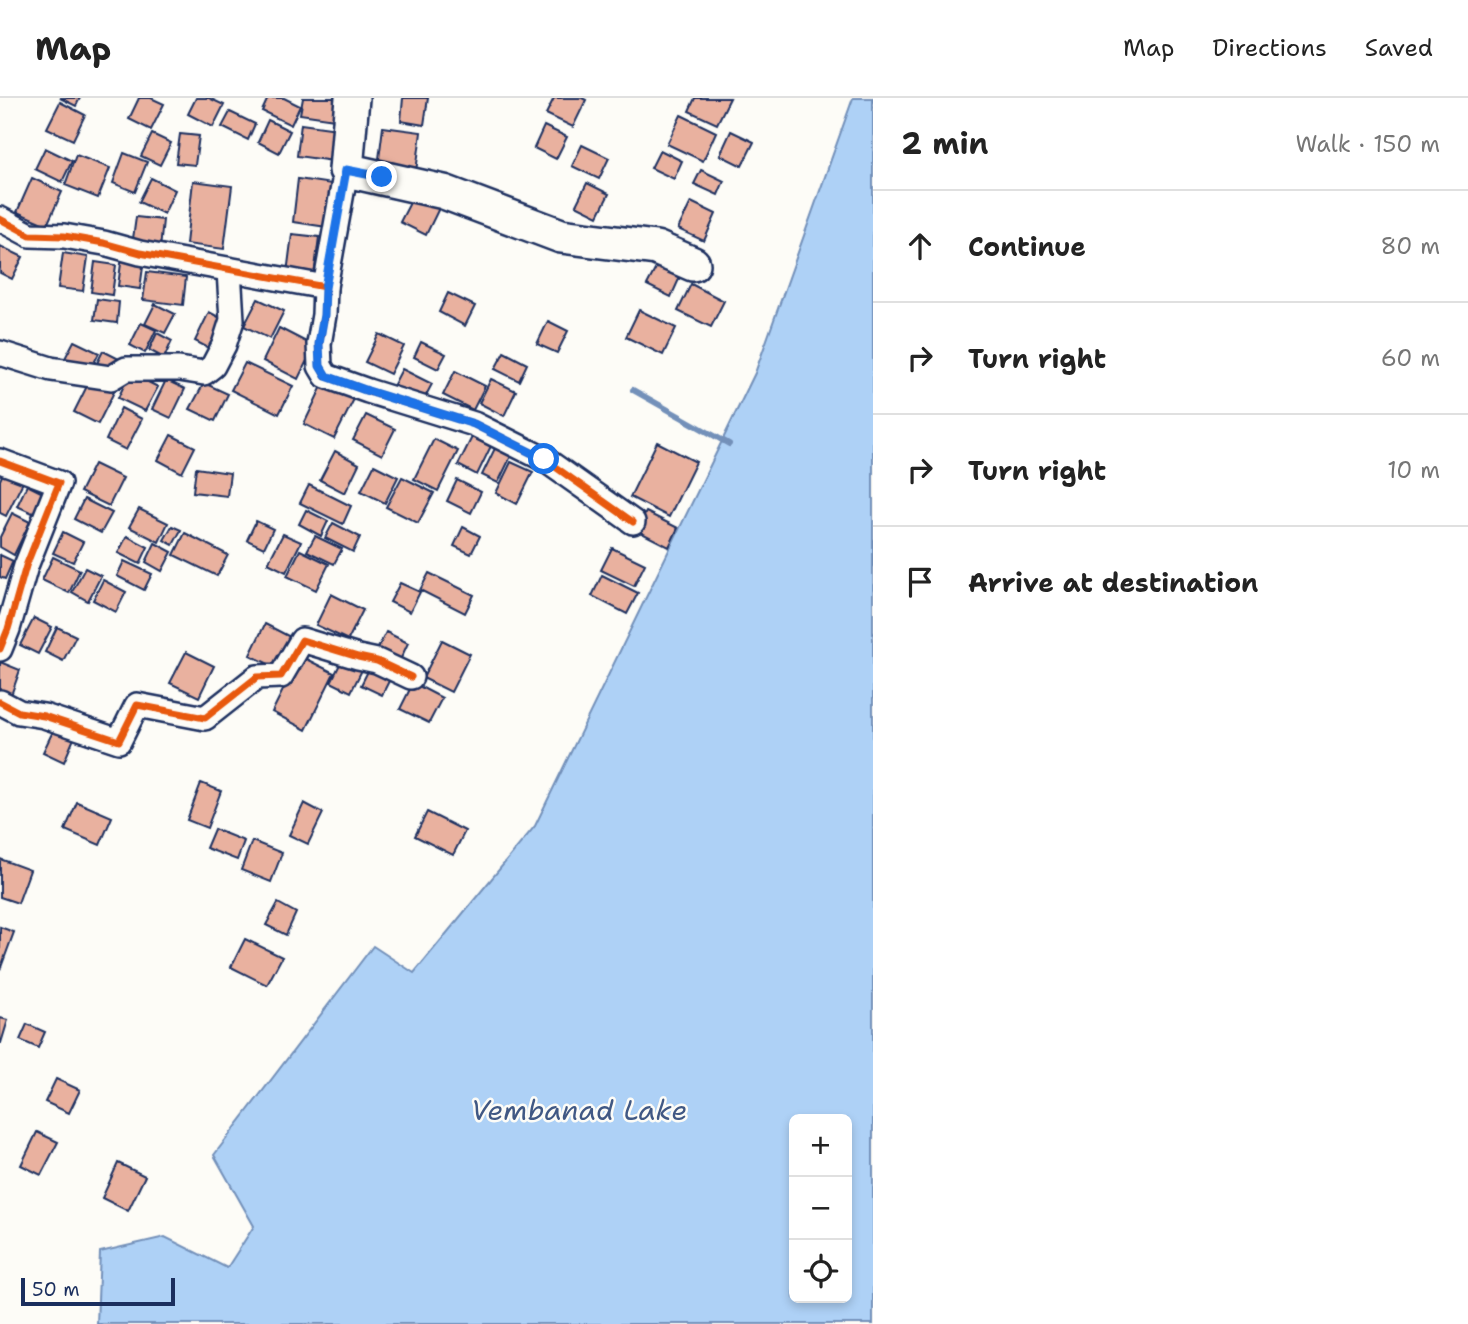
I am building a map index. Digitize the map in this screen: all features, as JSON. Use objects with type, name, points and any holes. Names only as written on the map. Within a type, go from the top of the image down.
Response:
[{"type":"main road","points":[[352,98],[346,170],[444,192],[561,236],[656,248],[693,264]]},
{"type":"street","points":[[346,170],[325,288],[319,344],[320,366],[326,376],[474,424],[544,459],[633,522]]},
{"type":"street","points":[[0,219],[30,235],[64,236],[325,288]]},
{"type":"street","points":[[0,353],[51,369],[93,377],[111,378],[126,369],[179,369],[204,373],[213,366],[224,345],[232,320],[229,270]]},
{"type":"street","points":[[0,461],[59,483],[26,566],[0,649]]},
{"type":"street","points":[[0,702],[19,712],[44,716],[119,741],[137,705],[205,719],[257,677],[282,676],[302,640],[377,662],[411,677]]},
{"type":"water","name":"Vembanad Lake","points":[[853,98],[873,98],[873,1324],[97,1324],[100,1252],[165,1237],[227,1268],[254,1226],[214,1155],[373,946],[414,973],[535,826],[755,373]]},
{"type":"building","points":[[60,98],[80,98],[76,106]]},
{"type":"building","points":[[139,98],[151,98],[164,104],[151,130],[129,119]]},
{"type":"building","points":[[196,98],[209,98],[224,105],[213,127],[188,114]]},
{"type":"building","points":[[268,98],[284,98],[300,106],[291,125],[262,111]]},
{"type":"building","points":[[303,98],[338,98],[335,119],[300,114]]},
{"type":"building","points":[[403,98],[428,98],[424,125],[401,121]]},
{"type":"building","points":[[554,98],[586,100],[573,127],[546,114]]},
{"type":"building","points":[[695,98],[730,98],[717,124],[689,111]]},
{"type":"building","points":[[60,102],[85,115],[73,140],[47,128]]},
{"type":"building","points":[[230,112],[255,124],[248,140],[222,127]]},
{"type":"building","points":[[681,115],[716,132],[703,161],[667,144]]},
{"type":"building","points":[[268,120],[290,131],[279,153],[258,142]]},
{"type":"building","points":[[301,124],[345,130],[341,162],[297,156]]},
{"type":"building","points":[[544,126],[567,137],[556,159],[534,148]]},
{"type":"building","points":[[383,127],[421,132],[416,172],[378,167]]},
{"type":"building","points":[[731,131],[754,142],[742,166],[720,155]]},
{"type":"building","points":[[152,134],[171,143],[160,165],[141,156]]},
{"type":"building","points":[[180,134],[199,136],[195,165],[176,163]]},
{"type":"building","points":[[582,145],[609,158],[599,179],[572,166]]},
{"type":"building","points":[[45,148],[72,161],[62,182],[35,169]]},
{"type":"building","points":[[660,150],[682,161],[674,179],[651,168]]},
{"type":"building","points":[[124,153],[147,162],[135,192],[113,183]]},
{"type":"building","points":[[76,155],[110,168],[98,198],[65,185]]},
{"type":"building","points":[[701,170],[724,181],[718,195],[694,184]]},
{"type":"building","points":[[32,178],[62,192],[47,225],[17,212]]},
{"type":"building","points":[[151,178],[175,190],[164,214],[139,202]]},
{"type":"building","points":[[298,179],[332,184],[327,227],[293,222]]},
{"type":"building","points":[[193,181],[232,186],[224,249],[186,244]]},
{"type":"building","points":[[587,183],[609,194],[598,216],[576,205]]},
{"type":"building","points":[[416,191],[441,204],[426,235],[400,222]]},
{"type":"building","points":[[691,202],[716,214],[704,241],[678,229]]},
{"type":"building","points":[[136,217],[163,220],[160,249],[132,246]]},
{"type":"building","points":[[292,234],[319,237],[314,276],[287,273]]},
{"type":"building","points":[[0,246],[23,257],[12,279],[0,273]]},
{"type":"building","points":[[63,253],[88,257],[83,291],[58,288]]},
{"type":"building","points":[[122,256],[144,259],[140,289],[118,286]]},
{"type":"building","points":[[95,262],[116,265],[112,295],[91,292]]},
{"type":"building","points":[[657,266],[680,277],[671,297],[647,285]]},
{"type":"building","points":[[147,272],[186,277],[183,305],[143,300]]},
{"type":"building","points":[[691,284],[724,301],[711,327],[678,311]]},
{"type":"building","points":[[448,293],[475,306],[465,326],[439,312]]},
{"type":"building","points":[[97,299],[119,302],[117,323],[94,320]]},
{"type":"building","points":[[258,299],[284,311],[270,339],[244,326]]},
{"type":"building","points":[[155,304],[175,314],[165,333],[145,324]]},
{"type":"building","points":[[639,310],[676,328],[663,355],[626,337]]},
{"type":"building","points":[[209,312],[230,323],[216,352],[195,341]]},
{"type":"building","points":[[548,321],[568,331],[557,353],[537,344]]},
{"type":"building","points":[[141,323],[156,330],[145,353],[130,345]]},
{"type":"building","points":[[279,328],[314,346],[298,379],[263,361]]},
{"type":"building","points":[[157,333],[172,341],[164,358],[149,350]]},
{"type":"building","points":[[379,334],[404,346],[390,374],[365,362]]},
{"type":"building","points":[[74,341],[99,353],[88,375],[63,362]]},
{"type":"building","points":[[421,342],[446,354],[438,369],[414,357]]},
{"type":"building","points":[[103,351],[119,359],[110,378],[94,369]]},
{"type":"building","points":[[504,352],[527,364],[519,381],[495,369]]},
{"type":"building","points":[[245,363],[293,386],[279,414],[231,390]]},
{"type":"building","points":[[402,369],[432,384],[422,403],[392,388]]},
{"type":"building","points":[[455,371],[485,386],[473,410],[443,395]]},
{"type":"building","points":[[130,373],[158,387],[145,411],[118,398]]},
{"type":"building","points":[[91,378],[115,390],[98,424],[74,412]]},
{"type":"building","points":[[491,379],[516,391],[504,416],[479,403]]},
{"type":"building","points":[[166,380],[185,389],[171,418],[152,409]]},
{"type":"building","points":[[204,383],[228,394],[215,421],[190,409]]},
{"type":"building","points":[[323,384],[354,399],[334,439],[304,424]]},
{"type":"building","points":[[121,408],[142,419],[126,450],[106,440]]},
{"type":"building","points":[[366,415],[395,429],[382,455],[353,440]]},
{"type":"building","points":[[171,435],[195,447],[182,473],[158,460]]},
{"type":"building","points":[[472,437],[491,446],[477,475],[458,465]]},
{"type":"building","points":[[434,439],[458,451],[438,491],[414,479]]},
{"type":"building","points":[[657,442],[696,462],[669,517],[630,497]]},
{"type":"building","points":[[497,444],[513,452],[498,483],[482,475]]},
{"type":"building","points":[[335,451],[359,464],[345,493],[320,480]]},
{"type":"building","points":[[511,462],[533,472],[517,504],[496,493]]},
{"type":"building","points":[[94,464],[123,478],[109,506],[80,492]]},
{"type":"building","points":[[374,465],[398,477],[385,503],[361,491]]},
{"type":"building","points":[[196,468],[230,473],[227,496],[193,492]]},
{"type":"building","points":[[4,471],[24,480],[6,516],[0,513],[0,480]]},
{"type":"building","points":[[402,477],[434,493],[418,523],[386,507]]},
{"type":"building","points":[[457,480],[481,492],[471,513],[447,501]]},
{"type":"building","points":[[27,485],[49,496],[39,516],[17,506]]},
{"type":"building","points":[[309,485],[351,506],[343,524],[300,503]]},
{"type":"building","points":[[84,499],[112,513],[101,533],[74,519]]},
{"type":"building","points":[[139,509],[168,523],[159,542],[129,527]]},
{"type":"building","points":[[306,510],[328,521],[321,536],[299,524]]},
{"type":"building","points":[[646,512],[678,528],[669,547],[636,530]]},
{"type":"building","points":[[12,513],[30,522],[14,555],[0,547],[0,537]]},
{"type":"building","points":[[256,521],[273,529],[264,548],[247,540]]},
{"type":"building","points":[[333,523],[360,537],[353,552],[325,538]]},
{"type":"building","points":[[172,526],[181,530],[173,545],[164,540]]},
{"type":"building","points":[[463,527],[480,536],[471,554],[454,546]]},
{"type":"building","points":[[63,532],[83,542],[73,562],[53,553]]},
{"type":"building","points":[[185,533],[228,555],[217,576],[174,555]]},
{"type":"building","points":[[283,534],[301,542],[286,572],[268,563]]},
{"type":"building","points":[[127,536],[148,547],[140,564],[118,553]]},
{"type":"building","points":[[315,536],[342,549],[334,564],[307,551]]},
{"type":"building","points":[[155,543],[172,552],[162,571],[146,562]]},
{"type":"building","points":[[612,548],[645,564],[634,586],[601,570]]},
{"type":"building","points":[[300,550],[329,564],[316,590],[287,576]]},
{"type":"building","points":[[0,555],[13,561],[5,579],[0,577]]},
{"type":"building","points":[[53,557],[80,570],[69,593],[42,580]]},
{"type":"building","points":[[124,561],[152,574],[144,590],[117,576]]},
{"type":"building","points":[[85,568],[101,576],[88,601],[72,592]]},
{"type":"building","points":[[429,573],[474,595],[465,613],[420,590]]},
{"type":"building","points":[[602,575],[638,593],[627,614],[592,596]]},
{"type":"building","points":[[103,580],[126,592],[116,612],[93,600]]},
{"type":"building","points":[[400,583],[420,592],[410,612],[390,602]]},
{"type":"building","points":[[331,594],[363,610],[348,640],[316,625]]},
{"type":"building","points":[[34,618],[52,627],[38,654],[20,645]]},
{"type":"building","points":[[265,624],[296,640],[281,670],[250,655]]},
{"type":"building","points":[[57,627],[76,636],[63,661],[45,652]]},
{"type":"building","points":[[386,632],[408,643],[397,667],[374,656]]},
{"type":"building","points":[[442,640],[470,654],[451,692],[423,678]]},
{"type":"building","points":[[186,652],[214,666],[199,697],[170,683]]},
{"type":"building","points":[[300,656],[334,673],[306,730],[272,712]]},
{"type":"building","points":[[344,656],[364,666],[351,692],[331,682]]},
{"type":"building","points":[[0,662],[20,670],[10,698],[0,694]]},
{"type":"building","points":[[372,663],[393,673],[382,695],[361,685]]},
{"type":"building","points":[[413,683],[442,698],[429,723],[400,709]]},
{"type":"building","points":[[55,727],[75,736],[64,762],[43,752]]},
{"type":"building","points":[[201,783],[221,791],[207,828],[187,820]]},
{"type":"building","points":[[77,802],[112,817],[100,845],[65,830]]},
{"type":"building","points":[[304,803],[323,813],[308,844],[289,835]]},
{"type":"building","points":[[427,812],[465,831],[453,855],[415,836]]},
{"type":"building","points":[[214,829],[244,841],[237,860],[206,848]]},
{"type":"building","points":[[252,841],[282,853],[271,882],[241,870]]},
{"type":"building","points":[[0,859],[30,870],[18,903],[0,897]]},
{"type":"building","points":[[278,903],[296,913],[286,935],[266,925]]},
{"type":"building","points":[[0,927],[14,932],[0,970]]},
{"type":"building","points":[[245,939],[282,957],[267,985],[231,967]]},
{"type":"building","points":[[0,1018],[8,1020],[1,1043],[0,1043]]},
{"type":"building","points":[[27,1024],[45,1032],[38,1048],[20,1040]]},
{"type":"building","points":[[56,1079],[80,1090],[69,1113],[45,1102]]},
{"type":"building","points":[[37,1132],[58,1142],[41,1175],[21,1165]]},
{"type":"building","points":[[118,1163],[145,1176],[128,1211],[102,1198]]},
{"type":"waterway","points":[[633,390],[729,444]]},
{"type":"cycle path","points":[[0,219],[30,235],[64,236],[104,243],[140,253],[325,287],[319,344],[320,366],[326,376],[474,424],[544,459],[633,522]]},
{"type":"cycle path","points":[[0,461],[59,483],[26,566],[0,649]]},
{"type":"cycle path","points":[[0,702],[19,712],[44,716],[119,741],[137,705],[205,718],[257,677],[281,676],[302,640],[377,661],[411,677]]},
{"type":"route","points":[[382,177],[346,170],[325,288],[319,344],[320,366],[326,376],[474,424],[544,459]]}]
